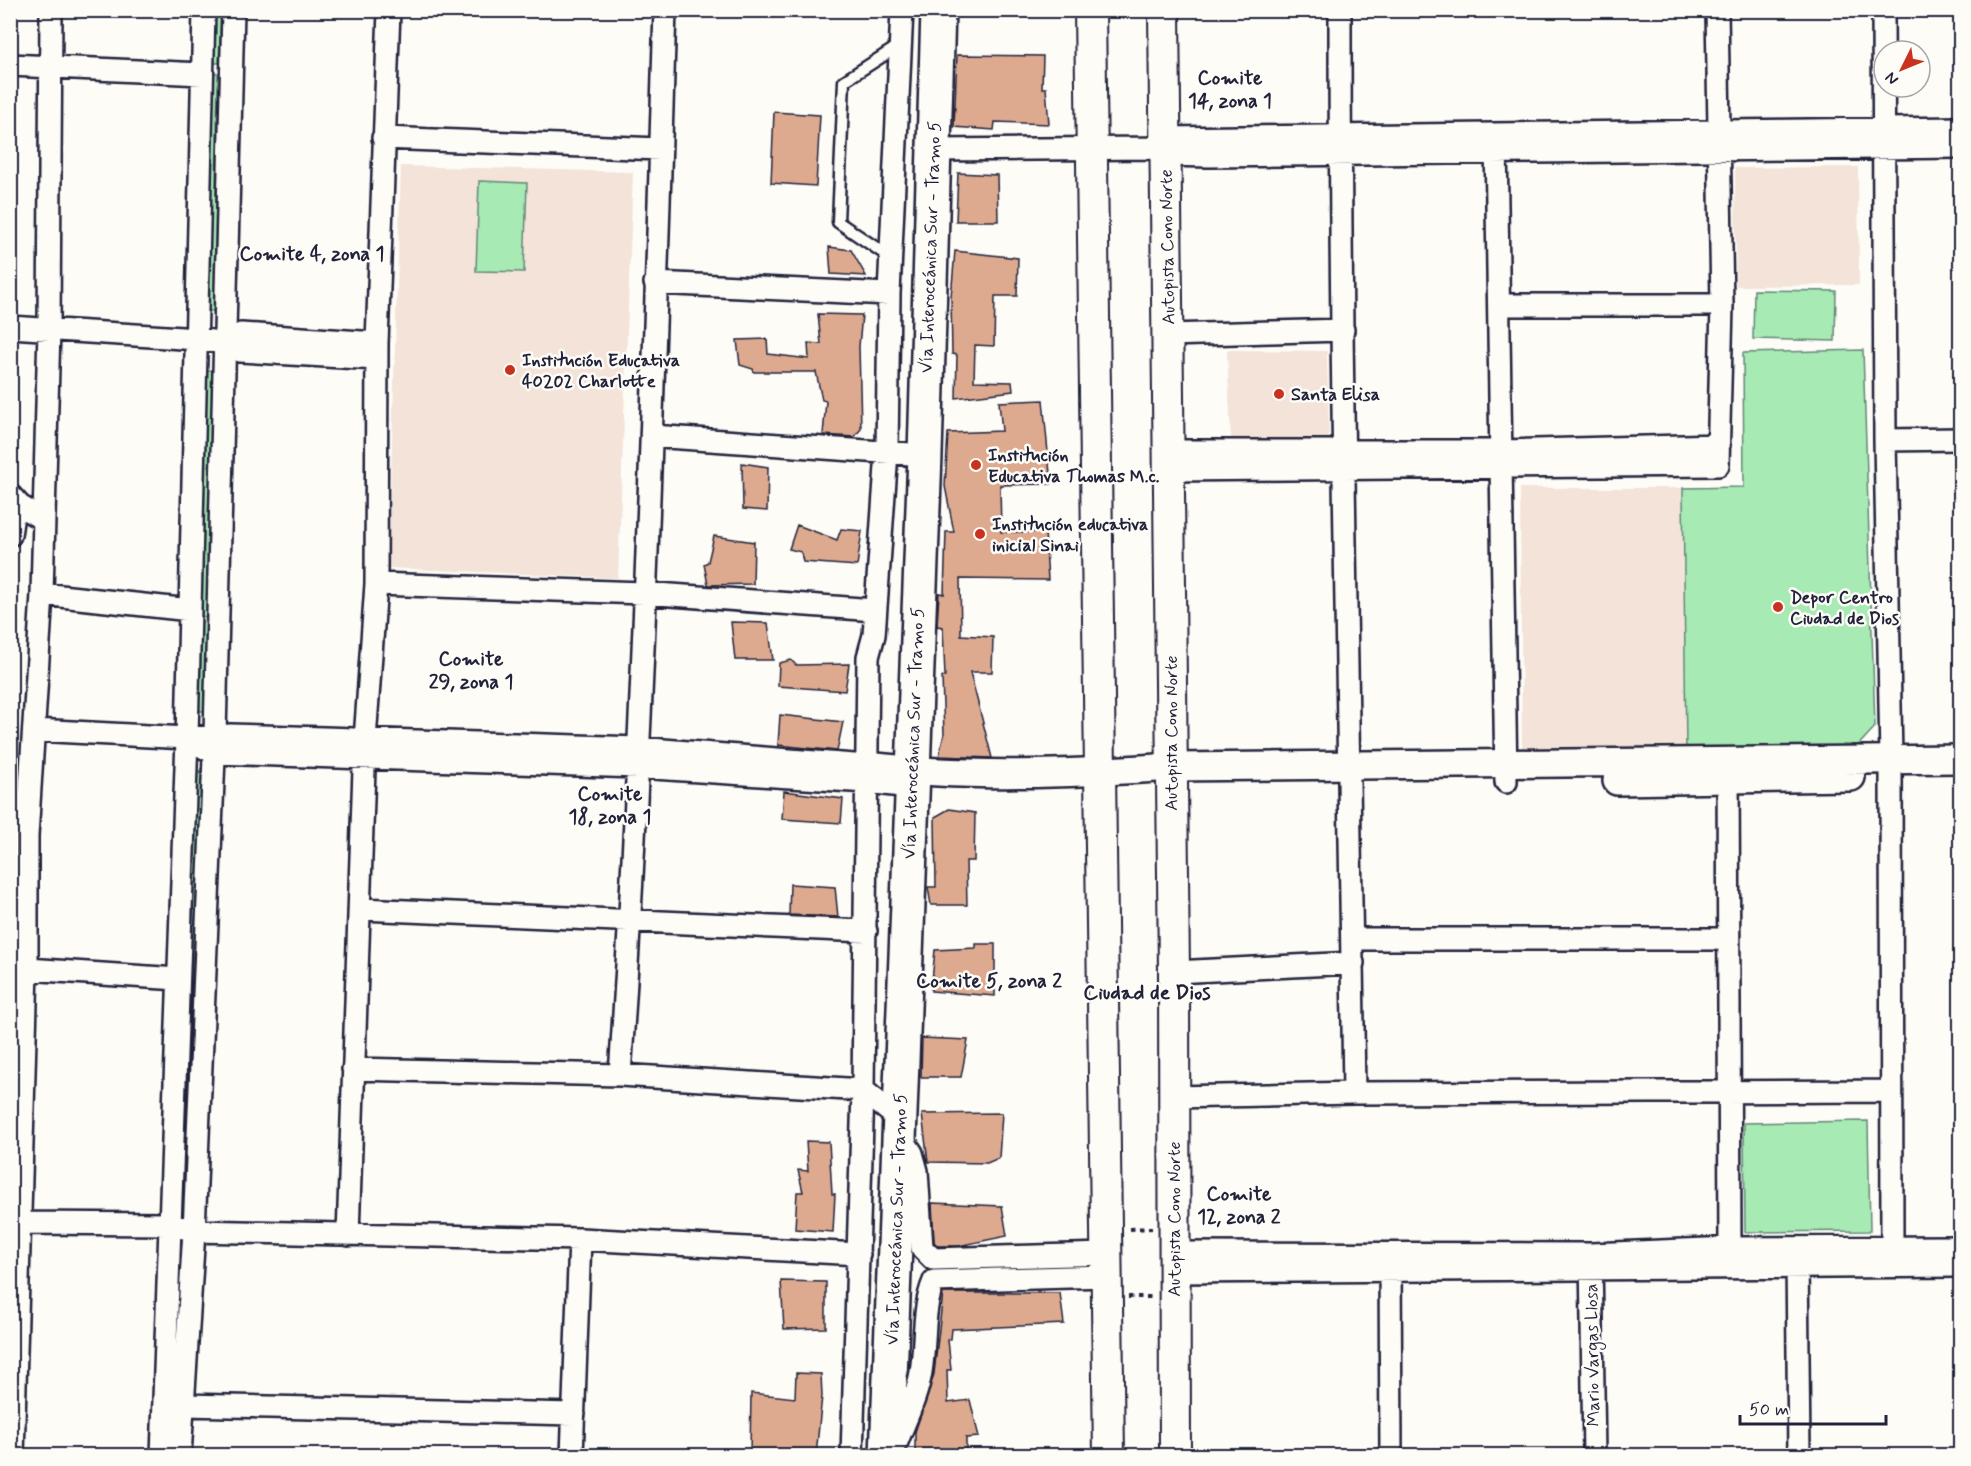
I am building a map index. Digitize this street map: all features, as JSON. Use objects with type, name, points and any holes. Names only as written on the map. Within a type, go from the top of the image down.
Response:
[{"type":"highway","name":"Vía Interoceánica Sur - Tramo 5","points":[[887,1455],[925,455],[932,150],[938,10]]},
{"type":"main road","points":[[1090,10],[1098,781],[1109,1455]]},
{"type":"main road","name":"Autopista Cono Norte","points":[[1164,10],[1161,147],[1168,335],[1174,972],[1175,1455]]},
{"type":"street","points":[[13,1455],[27,969],[27,836],[42,594],[44,520],[49,329],[48,68],[51,10]]},
{"type":"street","points":[[162,1455],[187,738],[204,10]]},
{"type":"street","points":[[180,1455],[194,1231],[214,744],[233,10]]},
{"type":"street","points":[[348,1235],[365,749],[376,584],[377,351],[389,10]]},
{"type":"street","points":[[620,1075],[631,921],[652,436],[665,10]]},
{"type":"street","points":[[852,1455],[863,1090],[868,657],[873,635],[887,452],[889,294],[902,10]]},
{"type":"street","points":[[1340,10],[1344,460],[1354,939],[1354,1093]]},
{"type":"street","points":[[1169,460],[1502,459],[1719,445],[1722,305],[1717,10]]},
{"type":"street","points":[[1883,10],[1885,440],[1891,767],[1892,1247]]},
{"type":"street","points":[[10,65],[202,74]]},
{"type":"street","points":[[1884,139],[1960,128]]},
{"type":"street","points":[[384,138],[660,149]]},
{"type":"street","points":[[932,150],[1884,139],[1960,147]]},
{"type":"street","points":[[1496,144],[1506,774]]},
{"type":"street","points":[[655,283],[889,294]]},
{"type":"street","points":[[1500,305],[1722,305]]},
{"type":"street","points":[[10,327],[198,339],[224,343],[240,351],[377,351]]},
{"type":"street","points":[[1168,335],[1343,330]]},
{"type":"street","points":[[652,436],[925,455]]},
{"type":"street","points":[[1885,440],[1960,439]]},
{"type":"street","points":[[13,498],[44,520]]},
{"type":"street","points":[[10,535],[13,498]]},
{"type":"street","points":[[376,584],[644,593],[875,610]]},
{"type":"street","points":[[42,594],[190,610]]},
{"type":"street","points":[[34,730],[187,738],[214,744],[638,757],[911,779],[1098,781],[1171,777],[1891,767],[1960,759]]},
{"type":"street","points":[[1891,767],[1960,777]]},
{"type":"street","points":[[1728,770],[1730,1248]]},
{"type":"street","points":[[361,909],[866,931]]},
{"type":"street","points":[[1354,939],[1728,939]]},
{"type":"street","points":[[1174,972],[1353,963]]},
{"type":"street","points":[[27,969],[178,979]]},
{"type":"street","points":[[353,1069],[620,1075],[863,1090],[900,1127],[912,1153],[917,1171],[922,1248],[933,1259],[1106,1264]]},
{"type":"street","points":[[1174,1097],[1354,1093],[1890,1091]]},
{"type":"street","points":[[21,1223],[170,1224],[194,1231],[580,1239],[859,1254]]},
{"type":"street","points":[[572,1455],[580,1239]]},
{"type":"street","points":[[1591,1262],[1730,1248],[1797,1260],[1892,1247],[1960,1247]]},
{"type":"street","points":[[1797,1260],[1799,1455]]},
{"type":"street","points":[[1174,1262],[1797,1260],[1960,1266]]},
{"type":"street","points":[[1390,1261],[1391,1455]]},
{"type":"street","name":"Mario Vargas Llosa","points":[[1591,1262],[1594,1455]]},
{"type":"street","points":[[892,1455],[919,1384],[926,1338],[927,1296],[934,1281],[1106,1264]]},
{"type":"street","points":[[184,1405],[574,1414]]},
{"type":"lane","points":[[891,258],[838,222],[843,93],[844,81],[900,45]]},
{"type":"path","points":[[1106,1264],[1174,1262]]},
{"type":"path","points":[[1106,1264],[1174,1262]]},
{"type":"shaded area","name":"Institución Educativa 40202 Charlotte","points":[[401,166],[633,172],[618,578],[388,568]]},
{"type":"shaded area","points":[[1858,167],[1859,285],[1736,286],[1735,168]]},
{"type":"shaded area","name":"Santa Elisa","points":[[1227,350],[1327,351],[1329,440],[1231,438]]},
{"type":"shaded area","points":[[1520,488],[1683,488],[1686,749],[1522,750]]},
{"type":"green space","points":[[213,11],[221,11],[219,63],[212,63]]},
{"type":"green space","points":[[211,73],[218,73],[214,311],[207,311]]},
{"type":"green space","points":[[479,181],[527,183],[524,272],[476,271]]},
{"type":"green space","points":[[1754,290],[1836,291],[1835,341],[1753,339]]},
{"type":"green space","name":"Depor Centro Ciudad de Dios","points":[[1863,350],[1875,727],[1853,751],[1686,749],[1683,488],[1744,487],[1743,353]]},
{"type":"green space","points":[[206,370],[214,370],[207,617],[199,616]]},
{"type":"green space","points":[[199,622],[207,622],[204,711],[195,711]]},
{"type":"green space","points":[[194,771],[202,771],[186,1200],[180,1200]]},
{"type":"green space","points":[[1868,1121],[1870,1231],[1745,1232],[1744,1123]]},
{"type":"building","points":[[957,55],[1043,56],[1042,88],[1046,88],[1049,124],[995,122],[994,130],[954,127]]},
{"type":"building","points":[[774,112],[820,115],[816,186],[771,183]]},
{"type":"building","points":[[958,173],[997,175],[998,221],[956,221]]},
{"type":"building","points":[[829,247],[851,250],[866,276],[831,274]]},
{"type":"building","points":[[955,251],[1018,258],[1017,296],[995,296],[994,346],[975,345],[974,381],[1012,382],[1013,391],[956,398],[957,355],[952,354],[951,297]]},
{"type":"building","points":[[818,314],[862,315],[859,346],[861,429],[854,437],[823,435],[826,401],[822,400],[816,372],[754,372],[753,369],[740,365],[737,340],[767,339],[768,354],[809,359],[808,343],[821,344]]},
{"type":"building","points":[[1043,400],[1051,484],[1000,485],[1001,532],[1045,532],[1048,580],[960,579],[961,635],[993,637],[992,672],[970,672],[992,758],[939,756],[944,734],[942,677],[945,677],[943,627],[937,626],[939,593],[944,594],[946,532],[954,532],[945,486],[948,433],[1002,431],[999,402]]},
{"type":"building","points":[[742,463],[768,467],[767,511],[743,509]]},
{"type":"building","points":[[797,525],[837,540],[841,529],[862,531],[857,566],[803,562],[801,552],[789,549]]},
{"type":"building","points":[[714,536],[754,542],[753,584],[708,585],[704,564],[708,562]]},
{"type":"building","points":[[731,622],[768,623],[773,660],[735,660]]},
{"type":"building","points":[[791,660],[796,665],[849,664],[845,691],[778,686],[779,663]]},
{"type":"building","points":[[780,715],[843,722],[837,751],[778,745]]},
{"type":"building","points":[[784,791],[843,799],[841,823],[782,819]]},
{"type":"building","points":[[949,809],[975,813],[974,861],[966,861],[967,905],[931,905],[928,887],[936,887],[935,817]]},
{"type":"building","points":[[790,884],[835,887],[838,917],[789,915]]},
{"type":"building","points":[[976,944],[995,944],[995,996],[931,991],[935,950],[976,948]]},
{"type":"building","points":[[922,1038],[968,1040],[961,1077],[921,1077]]},
{"type":"building","points":[[1002,1113],[999,1158],[987,1163],[928,1162],[922,1114]]},
{"type":"building","points":[[806,1141],[829,1142],[832,1194],[835,1194],[833,1232],[795,1229],[797,1192],[803,1192],[798,1170],[808,1171]]},
{"type":"building","points":[[932,1203],[1002,1206],[1007,1236],[958,1246],[938,1246],[934,1242]]},
{"type":"building","points":[[781,1281],[826,1282],[826,1328],[784,1329]]},
{"type":"building","points":[[943,1293],[1060,1293],[1064,1324],[952,1329],[951,1339],[948,1340],[951,1370],[947,1370],[948,1403],[970,1400],[979,1437],[966,1438],[966,1455],[915,1455],[915,1432],[934,1374]]},
{"type":"building","points":[[796,1373],[821,1374],[822,1396],[816,1455],[750,1455],[751,1393],[795,1398]]},
{"type":"place","name":"Institución Educativa 40202 Charlotte","points":[[510,370]]},
{"type":"place","name":"Santa Elisa","points":[[1279,394]]},
{"type":"place","name":"Institución Educativa Thomas M.c.","points":[[976,465]]},
{"type":"place","name":"Institución educativa inicial Sinai","points":[[980,534]]},
{"type":"place","name":"Depor Centro Ciudad de Dios","points":[[1778,607]]},
{"type":"district","name":"Comite 14, zona 1","points":[[1230,88]]},
{"type":"district","name":"Comite 4, zona 1","points":[[312,253]]},
{"type":"district","name":"Comite 29, zona 1","points":[[471,670]]},
{"type":"district","name":"Comite 18, zona 1","points":[[610,804]]},
{"type":"district","name":"Comite 5, zona 2","points":[[989,980]]},
{"type":"district","name":"Ciudad de Dios","points":[[1147,992]]},
{"type":"district","name":"Comite 12, zona 2","points":[[1239,1204]]}]
